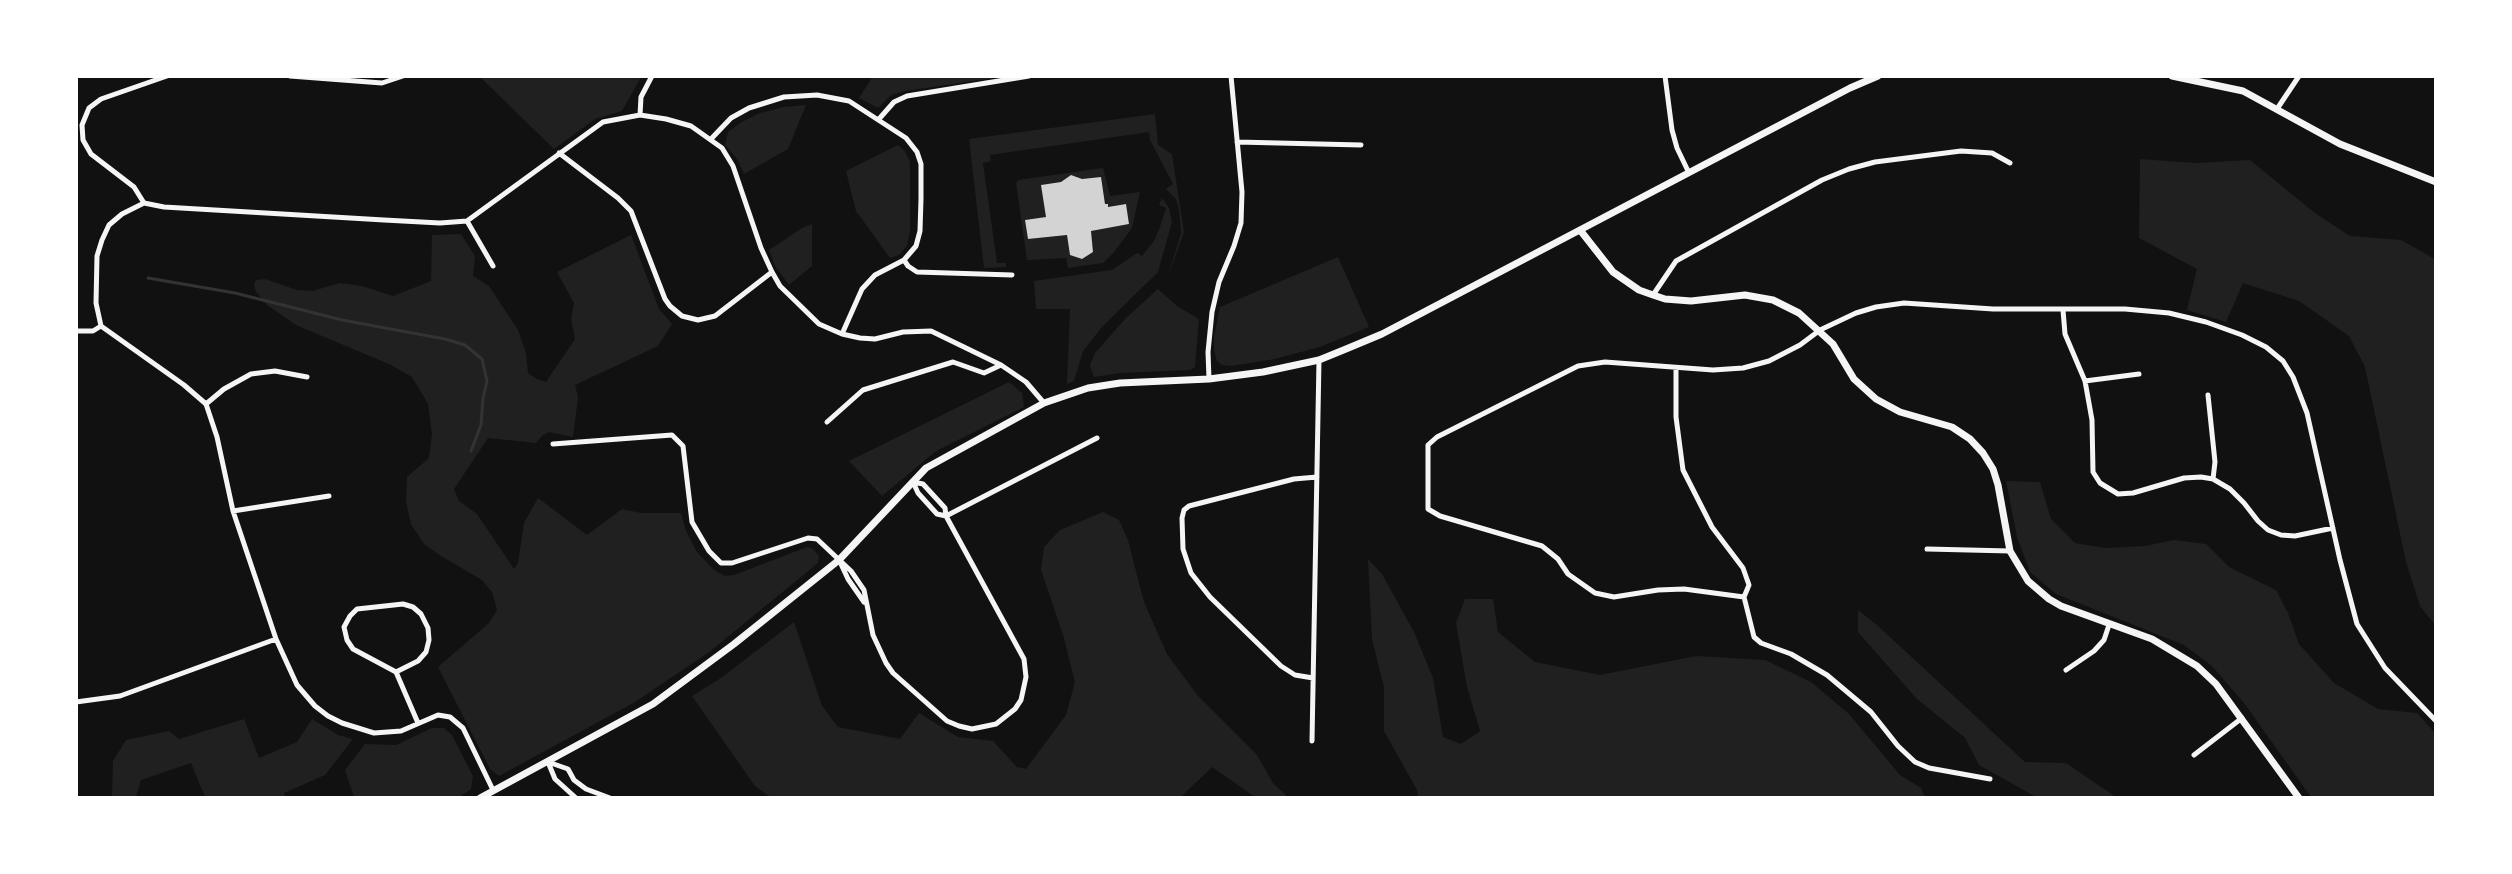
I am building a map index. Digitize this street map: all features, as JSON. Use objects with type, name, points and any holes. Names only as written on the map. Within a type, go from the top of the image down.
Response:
[{"type":"street","points":[[144,203],[134,187],[92,154],[83,140],[82,125],[87,111],[101,99],[167,76]]},
{"type":"street","points":[[290,76],[382,83],[403,76]]},
{"type":"street","points":[[640,115],[641,97],[652,76]]},
{"type":"street","points":[[879,119],[894,102],[907,96],[1029,76]]},
{"type":"street","points":[[1209,380],[1208,352],[1212,312],[1219,282],[1241,223],[1242,192],[1231,76]]},
{"type":"street","points":[[1665,76],[1672,130],[1677,148],[1689,173]]},
{"type":"street","points":[[480,798],[653,704],[734,644],[839,560],[926,468],[1044,404],[1088,388],[1209,380],[1319,360],[1382,334],[1850,88],[1878,76]]},
{"type":"street","points":[[2172,76],[2243,91],[2340,144],[2436,182]]},
{"type":"street","points":[[2277,109],[2299,76]]},
{"type":"street","points":[[711,139],[731,118],[765,101],[801,95],[818,95],[849,102],[879,119],[906,138],[917,152],[921,164],[920,231],[916,246],[904,260],[875,275],[862,289],[842,334]]},
{"type":"street","points":[[493,790],[458,721],[438,715],[401,731],[374,733],[328,716],[315,706],[297,685],[276,639],[233,511],[217,437],[206,404],[184,385],[101,326],[96,303],[95,280],[102,240],[109,225],[122,214],[144,203],[164,207],[384,220],[467,221],[603,122],[640,115],[666,118],[692,126],[722,148],[733,166],[761,248],[772,272],[780,286],[819,324],[842,334],[875,339],[903,332],[931,332],[1001,365],[1026,382],[1044,404]]},
{"type":"street","points":[[1237,142],[1361,145]]},
{"type":"street","points":[[1653,295],[1676,261],[1822,180],[1850,169],[1875,162],[1961,151],[1992,153],[2010,163]]},
{"type":"street","points":[[559,153],[618,198],[631,211],[665,298],[670,306],[682,316],[698,320],[715,316],[772,272]]},
{"type":"street","points":[[467,221],[493,266]]},
{"type":"street","points":[[1580,230],[1613,272],[1640,290],[1653,295],[1665,299],[1691,301],[1745,295],[1773,300],[1799,313],[1833,344],[1854,379],[1876,399],[1900,412],[1952,427],[1970,439],[1990,463],[1998,485],[2010,551],[2028,580],[2049,599],[2109,625],[2152,639],[2198,666],[2216,684],[2299,798]]},
{"type":"street","points":[[904,260],[917,272],[1012,275]]},
{"type":"street","points":[[1744,597],[1684,589],[1658,590],[1614,597],[1595,593],[1568,574],[1558,559],[1542,546],[1440,516],[1428,509],[1428,445],[1437,437],[1578,366],[1605,362],[1713,370],[1743,368],[1769,361],[1800,345],[1820,330],[1856,313],[1904,303],[2063,310],[2125,309],[2169,313],[2206,322],[2242,335],[2266,347],[2283,361],[2293,377],[2307,413],[2357,624],[2385,668],[2436,721]]},
{"type":"street","points":[[2063,310],[2065,334],[2085,381],[2092,420],[2093,472],[2100,483],[2118,494],[2133,493],[2184,478],[2213,479],[2230,489],[2268,530],[2282,536],[2295,536],[2333,528]]},
{"type":"street","points":[[76,331],[93,331],[101,326]]},
{"type":"street","points":[[1312,741],[1319,360]]},
{"type":"street","points":[[827,422],[863,390],[953,362],[984,373],[1001,365]]},
{"type":"street","points":[[1676,368],[1676,417],[1683,470],[1712,527],[1743,568],[1749,585],[1744,597],[1754,637],[1761,643],[1791,654],[1827,675],[1871,712],[1898,746],[1915,762],[1929,768],[1990,779]]},
{"type":"street","points":[[206,404],[224,389],[252,374],[274,371],[307,377]]},
{"type":"street","points":[[2085,381],[2139,374]]},
{"type":"street","points":[[2208,395],[2215,462],[2213,479]]},
{"type":"street","points":[[553,444],[672,435],[683,446],[692,522],[709,551],[721,563],[732,563],[808,538],[817,539],[839,560],[848,579],[865,604],[873,635],[893,673],[947,721],[958,726],[984,728],[996,724],[1015,709],[1025,683],[1024,659],[946,516],[945,508],[923,484],[913,482]]},
{"type":"street","points":[[913,482],[918,493],[937,514],[946,516],[1097,438]]},
{"type":"street","points":[[1313,678],[1295,675],[1281,666],[1210,597],[1191,573],[1183,549],[1182,518],[1184,510],[1189,506],[1294,479],[1317,477]]},
{"type":"street","points":[[233,511],[329,496]]},
{"type":"street","points":[[1927,549],[2010,551]]},
{"type":"street","points":[[396,672],[418,661],[426,652],[429,640],[428,628],[421,614],[413,607],[403,604],[357,609],[344,627],[347,640],[353,649],[396,672],[418,723]]},
{"type":"street","points":[[2066,670],[2094,651],[2104,640],[2109,625]]},
{"type":"street","points":[[76,702],[120,696],[276,639]]},
{"type":"street","points":[[2194,755],[2242,718]]},
{"type":"street","points":[[548,762],[568,768],[574,780],[581,786],[610,798]]},
{"type":"street","points":[[548,762],[555,779],[574,797],[581,786]]},
{"type":"shaded area","points":[[873,76],[1001,77],[905,91],[891,95],[878,108],[859,98]]},
{"type":"shaded area","points":[[480,77],[641,77],[622,111],[595,119],[554,149]]},
{"type":"shaded area","points":[[806,105],[788,149],[744,174],[737,159],[725,145],[728,132],[760,113],[783,107]]},
{"type":"shaded area","points":[[1155,114],[1158,145],[1172,154],[1184,232],[1168,277],[1181,233],[1179,209],[1176,199],[1166,189],[1173,184],[1150,140],[1149,132],[990,155],[991,161],[983,163],[997,263],[1006,263],[1006,267],[984,268],[969,139]]},
{"type":"shaded area","points":[[898,145],[905,151],[910,162],[910,231],[907,246],[899,255],[890,258],[856,211],[846,171]]},
{"type":"shaded area","points":[[2140,159],[2196,163],[2250,160],[2315,213],[2350,236],[2401,240],[2435,259],[2435,625],[2420,606],[2406,562],[2365,367],[2349,336],[2299,301],[2243,283],[2226,322],[2187,310],[2197,269],[2139,238]]},
{"type":"shaded area","points":[[1103,168],[1110,196],[1140,192],[1132,228],[1103,263],[1068,268],[1066,258],[1027,260],[1016,183],[1018,180]],"holes":[[[1071,175],[1082,179],[1101,177],[1105,204],[1108,207],[1126,204],[1129,224],[1091,231],[1093,252],[1082,259],[1070,255],[1067,235],[1028,239],[1025,220],[1046,217],[1042,185],[1061,182]]]},
{"type":"shaded area","points":[[1162,198],[1169,208],[1172,222],[1158,272],[1102,327],[1083,351],[1074,381],[1067,384],[1070,309],[1036,309],[1034,281],[1112,270],[1137,253],[1142,256],[1154,241],[1160,227],[1166,208],[1159,205]]},
{"type":"shaded area","points":[[812,224],[812,266],[789,285],[775,266],[769,250]]},
{"type":"shaded area","points":[[461,234],[475,256],[473,276],[489,286],[518,330],[526,353],[528,373],[537,379],[546,382],[575,339],[571,319],[574,303],[557,272],[631,235],[659,309],[672,324],[658,346],[575,385],[578,397],[573,437],[549,432],[536,443],[488,438],[454,489],[459,501],[477,514],[514,569],[518,563],[524,523],[538,498],[587,535],[622,509],[641,513],[681,513],[686,531],[697,552],[714,570],[725,576],[734,575],[807,547],[812,548],[819,556],[818,563],[708,653],[635,702],[499,776],[490,769],[438,667],[489,623],[497,610],[492,592],[482,580],[424,544],[411,524],[406,501],[407,477],[429,458],[432,434],[428,404],[412,377],[391,365],[296,325],[267,305],[256,292],[254,285],[256,280],[265,279],[297,290],[312,291],[340,283],[362,286],[393,296],[431,281],[432,235]]},
{"type":"shaded area","points":[[1338,257],[1369,327],[1320,347],[1275,359],[1231,366],[1222,365],[1217,361],[1214,337],[1220,307]]},
{"type":"shaded area","points":[[1158,289],[1177,306],[1199,319],[1195,367],[1190,370],[1120,373],[1094,377],[1090,365],[1095,353],[1126,318]]},
{"type":"shaded area","points":[[1009,382],[1022,393],[1024,407],[936,451],[882,496],[849,461]]},
{"type":"shaded area","points":[[2006,481],[2040,482],[2051,519],[2075,543],[2105,548],[2145,546],[2174,540],[2206,544],[2229,567],[2276,590],[2288,613],[2299,644],[2334,683],[2378,709],[2417,713],[2435,733],[2435,797],[2311,797],[2244,703],[2212,666],[2184,645],[2056,594],[2030,572],[2017,537]]},
{"type":"shaded area","points":[[1103,512],[1119,520],[1128,540],[1144,602],[1167,654],[1198,696],[1257,755],[1273,783],[1288,797],[1255,797],[1212,767],[1181,797],[770,797],[755,786],[692,696],[721,678],[794,622],[822,706],[838,727],[900,739],[919,713],[958,737],[993,741],[1017,767],[1026,769],[1066,715],[1075,682],[1064,638],[1041,570],[1044,547],[1060,530]]},
{"type":"shaded area","points":[[1368,559],[1382,574],[1414,632],[1433,678],[1443,737],[1461,744],[1480,731],[1467,687],[1456,623],[1465,599],[1493,599],[1498,632],[1535,662],[1600,675],[1696,656],[1765,660],[1811,682],[1849,714],[1900,775],[1921,788],[1925,797],[1418,797],[1417,790],[1384,731],[1384,687],[1372,639]]},
{"type":"shaded area","points":[[1858,610],[2025,762],[2066,763],[2116,797],[2036,797],[1979,765],[1965,738],[1917,699],[1858,632]]},
{"type":"shaded area","points":[[244,719],[259,758],[297,742],[312,719],[338,735],[353,739],[325,775],[284,793],[285,797],[205,797],[191,763],[141,780],[136,797],[112,797],[113,761],[126,740],[169,731],[179,739]]},
{"type":"shaded area","points":[[432,728],[444,728],[452,735],[473,776],[471,789],[459,797],[354,797],[345,770],[365,744],[396,745]]},
{"type":"building","points":[[1071,175],[1082,179],[1101,177],[1105,204],[1108,204],[1108,207],[1126,204],[1129,224],[1091,231],[1093,252],[1082,259],[1070,255],[1067,235],[1028,239],[1025,220],[1046,217],[1041,185],[1061,182]]},
{"type":"waterway","points":[[148,278],[235,293],[342,320],[445,339],[465,345],[482,359],[487,381],[481,425],[471,451]]}]
